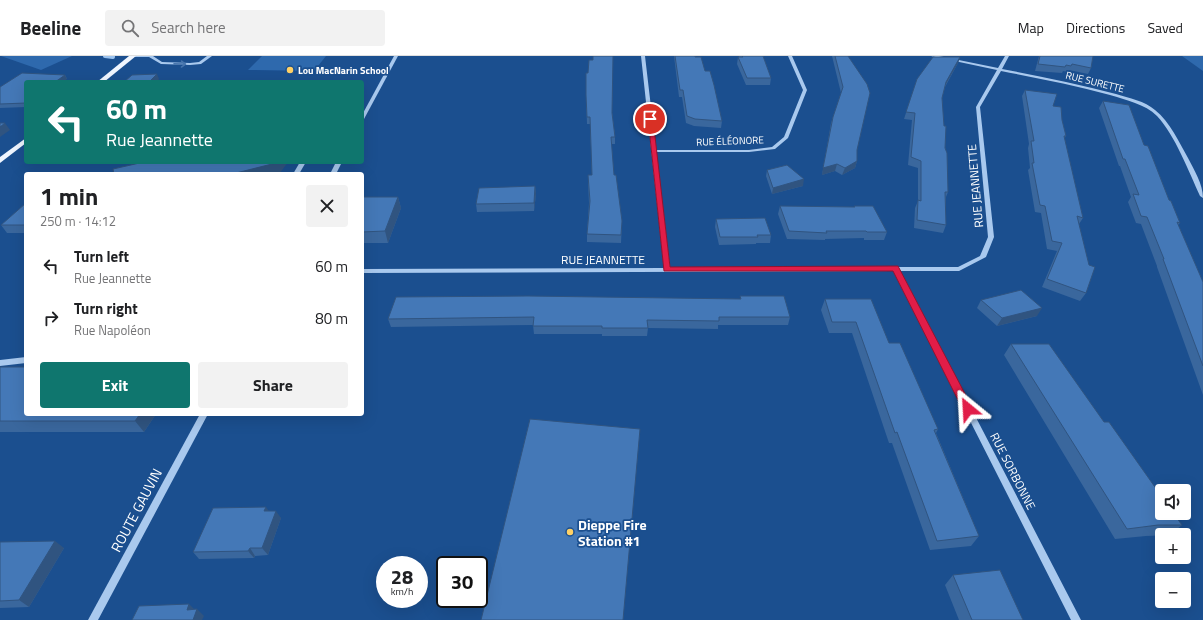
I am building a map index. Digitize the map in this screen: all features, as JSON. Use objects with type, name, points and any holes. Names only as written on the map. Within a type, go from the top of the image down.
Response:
[{"type":"main road","points":[[103,80],[133,56]]},
{"type":"main road","points":[[0,161],[24,142]]},
{"type":"street","points":[[133,56],[151,56],[162,63],[190,64],[200,63],[210,56]]},
{"type":"street","points":[[364,114],[396,56]]},
{"type":"street","points":[[643,56],[667,269]]},
{"type":"street","name":"RUE ÉLÉONORE","points":[[654,151],[749,150],[773,148],[786,138],[805,90],[790,56]]},
{"type":"street","name":"RUE SURETTE","points":[[933,56],[1118,96],[1153,109],[1177,143],[1203,196]]},
{"type":"street","name":"RUE JEANNETTE","points":[[364,271],[895,268],[932,270],[958,269],[983,257],[991,237],[978,106],[1007,56]]},
{"type":"street","name":"RUE SORBONNE","points":[[895,268],[1076,620]]},
{"type":"street","points":[[0,363],[24,360]]},
{"type":"street","name":"ROUTE GAUVIN","points":[[94,620],[203,416]]},
{"type":"shaded area","points":[[1,56],[72,56],[41,70]]},
{"type":"shaded area","points":[[262,56],[326,56],[314,71],[248,70]]},
{"type":"shaded area","points":[[1182,56],[1203,56],[1203,71]]},
{"type":"building","points":[[593,56],[613,56],[612,113],[615,137],[611,137],[614,175],[616,175],[622,221],[621,235],[587,234],[590,201],[588,175],[592,175],[590,117],[587,117],[586,73],[588,73],[589,60],[593,60]]},
{"type":"building","points":[[675,56],[701,57],[705,71],[710,71],[722,121],[695,119],[687,116],[683,90],[680,90]]},
{"type":"building","points":[[742,56],[763,56],[771,78],[747,78],[738,57],[743,57]]},
{"type":"building","points":[[835,56],[848,56],[867,84],[870,93],[857,150],[857,161],[845,168],[837,164],[823,168],[833,117],[843,87]]},
{"type":"building","points":[[1040,56],[1093,56],[1091,68],[1072,64],[1071,66],[1066,65],[1065,67],[1038,64]]},
{"type":"building","points":[[933,57],[960,57],[946,82],[942,98],[944,126],[946,126],[945,148],[947,153],[948,192],[945,192],[946,225],[917,220],[918,200],[921,201],[921,161],[911,157],[915,113],[906,112],[917,79]]},
{"type":"building","points":[[22,73],[65,75],[58,80],[24,80],[24,103],[0,104],[0,87]]},
{"type":"building","points":[[157,74],[151,80],[126,80],[132,75]]},
{"type":"building","points":[[1025,90],[1057,94],[1053,106],[1061,107],[1062,120],[1066,136],[1064,136],[1083,218],[1077,216],[1089,265],[1095,267],[1086,293],[1047,279],[1062,243],[1052,241],[1045,206],[1040,205],[1032,163],[1034,163],[1031,141],[1034,141]]},
{"type":"building","points":[[1103,101],[1129,105],[1144,145],[1148,146],[1169,200],[1171,201],[1180,223],[1177,222],[1203,282],[1203,366],[1147,217],[1141,216],[1133,194],[1139,195],[1125,159],[1123,159]]},
{"type":"building","points":[[135,164],[272,164],[240,172],[114,172],[113,169]]},
{"type":"building","points":[[787,165],[804,179],[773,188],[767,170]]},
{"type":"building","points":[[535,186],[534,203],[476,204],[479,188]]},
{"type":"building","points":[[364,197],[398,197],[385,231],[364,232]]},
{"type":"building","points":[[24,205],[24,225],[1,225]]},
{"type":"building","points":[[780,206],[873,206],[887,232],[826,231],[827,233],[789,231]]},
{"type":"building","points":[[765,218],[771,235],[757,235],[758,237],[720,237],[716,219]]},
{"type":"building","points":[[1021,290],[1042,308],[1002,318],[981,300]]},
{"type":"building","points":[[528,296],[741,299],[740,296],[784,296],[790,317],[719,317],[719,321],[647,320],[648,328],[533,326],[534,317],[388,319],[396,297]]},
{"type":"building","points":[[825,299],[871,299],[889,343],[900,343],[938,429],[934,430],[979,536],[937,541],[897,432],[895,433],[856,322],[832,322]]},
{"type":"building","points":[[1011,344],[1049,344],[1104,422],[1109,422],[1155,487],[1155,520],[1178,520],[1182,525],[1158,525],[1127,529]]},
{"type":"building","points":[[0,367],[24,367],[24,416],[139,416],[135,421],[0,421]]},
{"type":"building","name":"Dieppe Fire Station #1","points":[[530,419],[640,429],[623,620],[481,620],[484,608],[488,608],[488,591]]},
{"type":"building","points":[[266,507],[264,511],[276,511],[262,548],[250,548],[248,551],[193,552],[213,508]]},
{"type":"building","points":[[55,541],[19,600],[0,601],[0,542]]},
{"type":"building","points":[[1000,570],[1023,620],[972,620],[953,575]]},
{"type":"building","points":[[189,604],[187,610],[197,609],[193,620],[132,620],[139,606]]},
{"type":"waterway","points":[[105,56],[113,57]]},
{"type":"place","name":"Lou MacNarin School","points":[[290,70]]},
{"type":"place","name":"Dieppe Fire Station #1","points":[[570,532]]},
{"type":"route","points":[[650,119],[667,269],[895,268],[968,409]]}]
